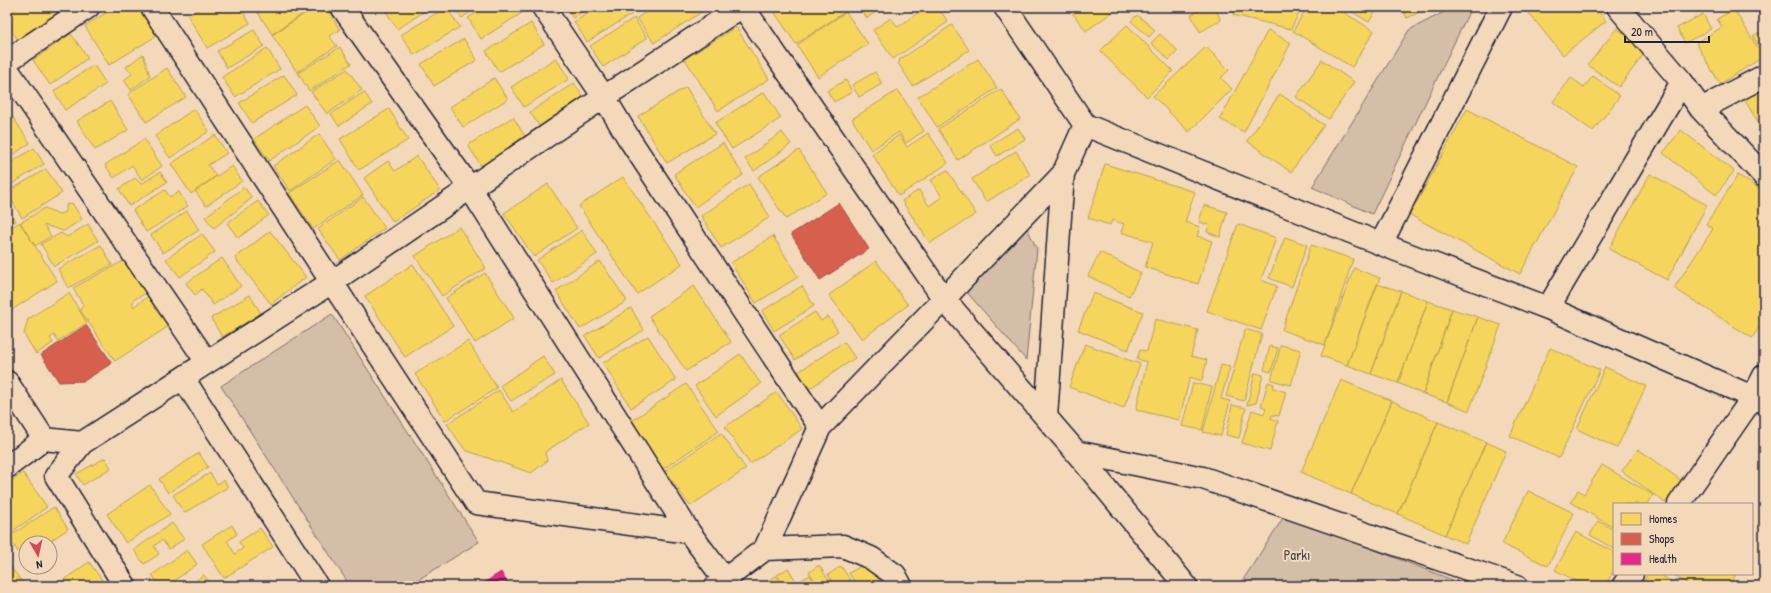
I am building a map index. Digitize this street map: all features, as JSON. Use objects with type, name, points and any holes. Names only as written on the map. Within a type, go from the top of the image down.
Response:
[{"type":"street","points":[[7,61],[88,7]]},
{"type":"street","points":[[152,7],[476,503],[690,532]]},
{"type":"street","points":[[342,7],[470,188],[721,583],[765,549],[820,427],[1064,174]]},
{"type":"street","points":[[543,7],[604,97],[632,144],[820,427]]},
{"type":"street","points":[[125,586],[56,476],[82,443],[332,282],[604,97],[742,7],[944,299],[1076,452],[1186,586]]},
{"type":"street","points":[[1005,7],[1085,125],[1381,244],[1548,308],[1758,399]]},
{"type":"street","points":[[1381,244],[1501,7]]},
{"type":"street","points":[[1618,7],[1682,82],[1701,109],[1764,176]]},
{"type":"street","points":[[7,69],[207,362]]},
{"type":"street","points":[[1701,109],[1764,76]]},
{"type":"street","points":[[1548,308],[1682,82]]},
{"type":"street","points":[[1046,417],[1064,174],[1085,125]]},
{"type":"street","points":[[1680,503],[1758,399],[1764,376]]},
{"type":"street","points":[[183,378],[317,586]]},
{"type":"street","points":[[7,382],[44,439]]},
{"type":"street","points":[[7,467],[44,439],[82,443]]},
{"type":"street","points":[[1076,452],[1203,478],[1517,586]]},
{"type":"street","points":[[765,549],[843,546],[871,558],[895,575],[901,586]]},
{"type":"street","points":[[1623,586],[1631,575]]},
{"type":"green space","points":[[1454,7],[1468,7],[1469,12],[1372,214],[1312,187],[1409,30]]},
{"type":"green space","points":[[1026,226],[1037,249],[1026,360],[964,289]]},
{"type":"green space","points":[[332,314],[479,542],[408,586],[350,586],[221,386]]},
{"type":"green space","name":"Parkı","points":[[1285,515],[1468,586],[1239,586]]},
{"type":"building: Homes","points":[[19,7],[57,7],[60,12],[18,40],[7,24],[7,15]]},
{"type":"building: Homes","points":[[115,7],[140,7],[158,35],[109,65],[85,26]]},
{"type":"building: Homes","points":[[203,7],[240,7],[250,23],[207,48],[188,16]]},
{"type":"building: Homes","points":[[254,7],[303,7],[306,12],[272,34]]},
{"type":"building: Homes","points":[[315,7],[326,7],[340,30],[329,36],[337,46],[297,72],[272,35]]},
{"type":"building: Homes","points":[[431,7],[397,29],[384,8]]},
{"type":"building: Homes","points":[[446,7],[460,27],[414,55],[401,35]]},
{"type":"building: Homes","points":[[453,7],[477,7],[462,18]]},
{"type":"building: Homes","points":[[485,7],[523,7],[525,11],[481,39],[468,18]]},
{"type":"building: Homes","points":[[566,7],[590,7],[573,18]]},
{"type":"building: Homes","points":[[598,7],[628,7],[632,14],[587,42],[574,22]]},
{"type":"building: Homes","points":[[653,7],[704,7],[706,9],[654,43],[637,18]]},
{"type":"building: Homes","points":[[771,7],[843,7],[846,11],[796,44]]},
{"type":"building: Homes","points":[[859,7],[883,7],[867,18]]},
{"type":"building: Homes","points":[[926,7],[938,7],[948,22],[893,59],[873,30],[891,18],[898,27]]},
{"type":"building: Homes","points":[[1068,7],[1120,7],[1086,31]]},
{"type":"building: Homes","points":[[1206,7],[1214,7],[1221,20],[1200,32],[1191,15]]},
{"type":"building: Homes","points":[[1235,7],[1302,7],[1291,29],[1233,15]]},
{"type":"building: Homes","points":[[1307,7],[1335,7],[1374,31],[1352,67],[1293,31]]},
{"type":"building: Homes","points":[[1344,7],[1378,7],[1369,22]]},
{"type":"building: Homes","points":[[1402,7],[1430,7],[1407,18]]},
{"type":"building: Homes","points":[[1532,7],[1595,7],[1606,21],[1563,55],[1527,11]]},
{"type":"building: Homes","points":[[1734,7],[1748,7],[1738,13]]},
{"type":"building: Homes","points":[[1734,9],[1763,57],[1720,84],[1696,43],[1722,27],[1717,19]]},
{"type":"building: Homes","points":[[846,12],[868,44],[818,77],[797,45]]},
{"type":"building: Homes","points":[[1703,14],[1711,29],[1685,43],[1677,28]]},
{"type":"building: Homes","points":[[1137,15],[1155,30],[1149,37],[1131,21]]},
{"type":"building: Homes","points":[[634,18],[647,38],[603,67],[590,46]]},
{"type":"building: Homes","points":[[531,23],[544,44],[499,72],[486,51]]},
{"type":"building: Homes","points":[[952,25],[969,50],[913,86],[898,63],[900,61],[899,60]]},
{"type":"building: Homes","points":[[1127,25],[1173,71],[1147,97],[1100,51]]},
{"type":"building: Homes","points":[[736,27],[769,79],[718,111],[685,59]]},
{"type":"building: Homes","points":[[1617,28],[1647,50],[1619,87],[1588,65]]},
{"type":"building: Homes","points":[[254,30],[264,46],[227,68],[217,51]]},
{"type":"building: Homes","points":[[1268,30],[1291,43],[1244,132],[1220,119]]},
{"type":"building: Homes","points":[[1764,30],[1764,56],[1753,36]]},
{"type":"building: Homes","points":[[71,34],[88,58],[50,85],[33,60]]},
{"type":"building: Homes","points":[[1160,34],[1178,51],[1169,60],[1151,43]]},
{"type":"building: Homes","points":[[464,39],[477,60],[434,86],[421,64]]},
{"type":"building: Homes","points":[[340,47],[351,64],[309,91],[298,73]]},
{"type":"building: Homes","points":[[1206,47],[1229,70],[1221,78],[1232,89],[1189,132],[1153,96]]},
{"type":"building: Homes","points":[[267,48],[280,69],[235,97],[222,77]]},
{"type":"building: Homes","points":[[143,54],[150,76],[131,90],[124,80],[132,74],[126,67]]},
{"type":"building: Homes","points":[[556,58],[569,79],[524,107],[511,87]]},
{"type":"building: Homes","points":[[978,59],[997,88],[937,127],[918,97]]},
{"type":"building: Homes","points":[[1322,60],[1354,82],[1329,119],[1296,97]]},
{"type":"building: Homes","points":[[94,65],[106,84],[65,110],[54,91]]},
{"type":"building: Homes","points":[[167,68],[186,97],[146,122],[128,94]]},
{"type":"building: Homes","points":[[347,69],[362,90],[327,114],[311,92]]},
{"type":"building: Homes","points":[[875,72],[882,84],[859,97],[852,85]]},
{"type":"building: Homes","points":[[284,75],[297,95],[252,123],[239,103]]},
{"type":"building: Homes","points":[[1593,76],[1620,96],[1593,131],[1553,102],[1571,78],[1584,87]]},
{"type":"building: Homes","points":[[494,78],[508,99],[463,127],[450,107]]},
{"type":"building: Homes","points":[[846,80],[852,92],[834,102],[827,91]]},
{"type":"building: Homes","points":[[1764,82],[1764,122],[1760,125],[1742,96]]},
{"type":"building: Homes","points":[[574,83],[587,103],[543,132],[530,112]]},
{"type":"building: Homes","points":[[686,87],[715,134],[667,163],[638,116]]},
{"type":"building: Homes","points":[[1001,89],[1020,119],[958,160],[938,129]]},
{"type":"building: Homes","points":[[898,90],[924,131],[906,143],[899,132],[871,150],[852,119]]},
{"type":"building: Homes","points":[[364,92],[372,104],[339,126],[331,114]]},
{"type":"building: Homes","points":[[764,92],[781,118],[732,149],[715,123]]},
{"type":"building: Homes","points":[[1280,94],[1324,125],[1291,172],[1247,141]]},
{"type":"building: Homes","points":[[110,101],[128,130],[95,150],[77,121]]},
{"type":"building: Homes","points":[[305,105],[320,126],[269,161],[254,139]]},
{"type":"building: Homes","points":[[194,109],[209,131],[170,158],[155,136]]},
{"type":"building: Homes","points":[[389,109],[408,140],[359,170],[340,139]]},
{"type":"building: Homes","points":[[1467,109],[1578,167],[1520,274],[1410,215]]},
{"type":"building: Homes","points":[[8,110],[30,143],[7,159],[7,111]]},
{"type":"building: Homes","points":[[513,117],[526,138],[481,166],[468,145]]},
{"type":"building: Homes","points":[[1018,128],[1025,139],[997,156],[990,145]]},
{"type":"building: Homes","points":[[1681,130],[1734,171],[1716,195],[1663,153]]},
{"type":"building: Homes","points":[[782,132],[791,144],[754,171],[745,159]]},
{"type":"building: Homes","points":[[928,133],[948,163],[899,196],[872,154],[899,135],[907,147]]},
{"type":"building: Homes","points":[[319,134],[336,159],[290,191],[273,166]]},
{"type":"building: Homes","points":[[215,135],[227,153],[208,165],[216,176],[191,194],[171,164]]},
{"type":"building: Homes","points":[[144,139],[162,166],[142,180],[132,165],[114,178],[105,165]]},
{"type":"building: Homes","points":[[723,143],[743,175],[695,207],[674,174]]},
{"type":"building: Homes","points":[[34,148],[44,164],[7,187],[7,165]]},
{"type":"building: Homes","points":[[799,150],[827,193],[786,219],[758,177]]},
{"type":"building: Homes","points":[[1016,151],[1030,175],[986,202],[972,179]]},
{"type":"building: Homes","points":[[417,156],[440,190],[393,222],[364,178],[388,161],[395,171]]},
{"type":"building: Homes","points":[[340,160],[363,195],[313,229],[289,193]]},
{"type":"building: Homes","points":[[1105,164],[1195,192],[1185,222],[1200,227],[1197,236],[1212,241],[1198,284],[1145,267],[1153,242],[1121,232],[1124,224],[1112,220],[1110,225],[1088,218]]},
{"type":"building: Homes","points":[[232,166],[242,181],[206,206],[195,191]]},
{"type":"building: Homes","points":[[46,169],[62,193],[22,218],[7,192]]},
{"type":"building: Homes","points":[[947,170],[976,214],[930,243],[902,201],[919,190],[929,206],[942,197],[931,180]]},
{"type":"building: Homes","points":[[160,172],[167,182],[129,206],[119,189],[135,178],[141,184]]},
{"type":"building: Homes","points":[[1650,174],[1707,205],[1667,280],[1609,249]]},
{"type":"building: Homes","points":[[1738,175],[1764,192],[1760,201],[1764,203],[1764,320],[1752,338],[1674,288],[1713,229],[1706,224]]},
{"type":"building: Homes","points":[[623,177],[682,264],[637,294],[579,206]]},
{"type":"building: Homes","points":[[548,184],[577,228],[534,257],[504,213]]},
{"type":"building: Homes","points":[[749,184],[770,217],[721,248],[701,216]]},
{"type":"building: Homes","points":[[244,187],[252,198],[214,228],[205,217]]},
{"type":"building: Homes","points":[[165,190],[170,197],[179,192],[188,206],[146,232],[133,210]]},
{"type":"building: Homes","points":[[363,197],[385,228],[340,260],[318,229]]},
{"type":"building: Homes","points":[[258,201],[269,215],[238,238],[227,223]]},
{"type":"building: Homes","points":[[72,203],[82,219],[64,231],[44,225],[51,236],[35,246],[20,223],[45,208],[59,214],[66,212],[66,205]]},
{"type":"building: Homes","points":[[1204,205],[1227,212],[1220,237],[1207,232],[1209,225],[1199,222]]},
{"type":"building: Homes","points":[[7,208],[16,221],[7,227]]},
{"type":"building: Homes","points":[[187,211],[199,230],[163,253],[151,235]]},
{"type":"building: Homes","points":[[20,222],[57,281],[10,311],[7,307],[7,230]]},
{"type":"building: Homes","points":[[88,224],[98,241],[54,266],[41,244],[61,233],[67,237]]},
{"type":"building: Homes","points":[[1238,224],[1276,238],[1261,280],[1277,286],[1261,330],[1207,311]]},
{"type":"building: Homes","points":[[459,227],[486,268],[442,296],[415,256]]},
{"type":"building: Homes","points":[[582,230],[597,254],[553,283],[537,260]]},
{"type":"building: Homes","points":[[270,231],[306,277],[271,304],[235,258]]},
{"type":"building: Homes","points":[[202,234],[215,252],[180,277],[166,259]]},
{"type":"building: Homes","points":[[773,236],[798,277],[756,303],[731,263]]},
{"type":"building: Homes","points":[[1285,237],[1307,245],[1292,287],[1269,278]]},
{"type":"building: Homes","points":[[101,245],[112,265],[68,288],[58,269]]},
{"type":"building: Homes","points":[[1311,245],[1353,259],[1325,345],[1282,330]]},
{"type":"building: Homes","points":[[1100,252],[1141,273],[1129,296],[1088,276]]},
{"type":"building: Homes","points":[[129,258],[148,292],[133,300],[133,307],[149,296],[169,326],[115,361],[80,310],[83,305],[73,288]]},
{"type":"building: Homes","points":[[222,258],[241,286],[213,305],[202,289],[195,295],[186,283]]},
{"type":"building: Homes","points":[[600,261],[627,301],[580,329],[556,291]]},
{"type":"building: Homes","points":[[876,261],[908,305],[862,339],[829,295]]},
{"type":"building: Homes","points":[[413,264],[453,326],[405,357],[365,296]]},
{"type":"building: Homes","points":[[1354,268],[1380,278],[1347,365],[1321,356]]},
{"type":"building: Homes","points":[[485,273],[514,318],[475,343],[446,298]]},
{"type":"building: Homes","points":[[1377,284],[1401,291],[1371,374],[1347,365]]},
{"type":"building: Homes","points":[[694,286],[731,342],[686,371],[649,316]]},
{"type":"building: Homes","points":[[802,286],[814,306],[774,331],[762,311]]},
{"type":"building: Homes","points":[[1401,291],[1428,301],[1398,383],[1371,374]]},
{"type":"building: Homes","points":[[69,293],[87,323],[58,341],[54,335],[50,338],[53,343],[36,354],[24,334],[28,319]]},
{"type":"building: Homes","points":[[1093,293],[1143,312],[1128,350],[1078,330]]},
{"type":"building: Homes","points":[[250,295],[261,314],[222,337],[211,318]]},
{"type":"building: Homes","points":[[1428,301],[1452,309],[1423,394],[1398,383]]},
{"type":"building: Homes","points":[[631,308],[644,330],[599,358],[585,336]]},
{"type":"building: Homes","points":[[1452,309],[1478,317],[1447,402],[1423,394]]},
{"type":"building: Homes","points":[[815,312],[821,321],[828,316],[838,331],[795,360],[779,335]]},
{"type":"building: Homes","points":[[1478,317],[1501,325],[1469,411],[1447,402]]},
{"type":"building: Homes","points":[[1155,319],[1198,330],[1191,356],[1207,360],[1202,381],[1190,377],[1179,420],[1136,410],[1147,362],[1137,359],[1140,350],[1147,351]]},
{"type":"building: Homes","points":[[1245,329],[1262,334],[1244,401],[1226,396]]},
{"type":"building: Homes","points":[[648,336],[676,380],[631,408],[603,363]]},
{"type":"building: Homes","points":[[468,341],[497,388],[445,421],[415,374]]},
{"type":"building: Homes","points":[[844,342],[855,358],[809,389],[798,372]]},
{"type":"building: Homes","points":[[1085,344],[1140,364],[1124,408],[1069,387]]},
{"type":"building: Homes","points":[[1281,345],[1301,350],[1291,385],[1271,380]]},
{"type":"building: Homes","points":[[1270,346],[1278,348],[1271,372],[1264,370]]},
{"type":"building: Homes","points":[[1550,348],[1600,370],[1559,458],[1510,436]]},
{"type":"building: Homes","points":[[740,354],[761,384],[716,416],[695,386]]},
{"type":"building: Homes","points":[[543,356],[555,375],[511,401],[500,386]]},
{"type":"building: Homes","points":[[1221,365],[1230,367],[1221,399],[1230,401],[1221,436],[1203,432]]},
{"type":"building: Homes","points":[[1605,367],[1646,386],[1617,448],[1577,429]]},
{"type":"building: Homes","points":[[1255,373],[1263,375],[1256,403],[1247,405]]},
{"type":"building: Homes","points":[[561,380],[589,423],[545,452],[547,461],[531,473],[465,450],[447,424],[499,390],[513,412]]},
{"type":"building: Homes","points":[[1341,380],[1392,401],[1351,494],[1301,472]]},
{"type":"building: Homes","points":[[1268,382],[1274,384],[1273,388],[1286,392],[1279,416],[1272,415],[1271,418],[1278,421],[1270,451],[1242,443],[1252,410],[1264,414],[1266,408],[1261,406]]},
{"type":"building: Homes","points":[[1193,383],[1212,387],[1202,430],[1182,426]]},
{"type":"building: Homes","points":[[686,384],[719,431],[663,469],[630,422]]},
{"type":"building: Homes","points":[[777,392],[802,429],[750,464],[725,427]]},
{"type":"building: Homes","points":[[1392,401],[1438,422],[1398,514],[1351,494]]},
{"type":"building: Homes","points":[[1232,405],[1246,408],[1239,438],[1226,435]]},
{"type":"building: Homes","points":[[1438,422],[1486,442],[1445,535],[1398,514]]},
{"type":"building: Homes","points":[[721,433],[746,469],[690,506],[665,471]]},
{"type":"building: Homes","points":[[1486,442],[1506,451],[1466,544],[1445,535]]},
{"type":"building: Homes","points":[[1638,449],[1682,481],[1665,503],[1622,471]]},
{"type":"building: Homes","points":[[199,453],[208,467],[168,493],[159,479]]},
{"type":"building: Homes","points":[[105,458],[111,468],[83,485],[76,474]]},
{"type":"building: Homes","points":[[1602,465],[1653,495],[1649,503],[1613,503],[1613,527],[1571,502],[1578,490],[1584,494]]},
{"type":"building: Homes","points":[[23,473],[47,507],[10,533],[7,528],[7,484]]},
{"type":"building: Homes","points":[[210,473],[217,484],[224,480],[228,487],[184,513],[173,495]]},
{"type":"building: Homes","points":[[150,485],[170,514],[126,543],[107,514]]},
{"type":"building: Homes","points":[[1528,491],[1574,513],[1548,566],[1502,544]]},
{"type":"building: Homes","points":[[54,507],[68,529],[58,536],[18,535],[18,552],[8,537]]},
{"type":"building: Homes","points":[[1598,521],[1613,529],[1613,548],[1590,535]]},
{"type":"building: Homes","points":[[172,523],[184,539],[169,549],[162,540],[154,546],[159,554],[144,564],[134,550]]},
{"type":"building: Homes","points":[[232,525],[237,534],[227,541],[235,554],[243,548],[239,542],[260,528],[273,547],[224,578],[202,544]]},
{"type":"building: Homes","points":[[1576,532],[1613,551],[1613,572],[1605,586],[1586,586],[1555,570]]},
{"type":"building: Homes","points":[[187,550],[197,564],[167,586],[160,586],[152,575]]},
{"type":"building: Homes","points":[[89,562],[103,581],[95,586],[55,586]]},
{"type":"building: Homes","points":[[868,562],[880,581],[875,583],[877,586],[857,586],[849,573]]},
{"type":"building: Homes","points":[[819,565],[832,586],[818,586],[809,572]]},
{"type":"building: Homes","points":[[10,566],[25,586],[7,586],[7,568]]},
{"type":"building: Homes","points":[[841,566],[854,586],[835,586],[828,575]]},
{"type":"building: Homes","points":[[788,568],[799,586],[785,586],[777,575]]},
{"type":"building: Homes","points":[[204,575],[212,586],[188,586]]},
{"type":"building: Homes","points":[[810,575],[817,586],[801,586],[799,581]]},
{"type":"building: Homes","points":[[1647,575],[1661,575],[1678,586],[1641,586]]},
{"type":"building: Homes","points":[[1674,575],[1735,575],[1729,586],[1691,586]]},
{"type":"building: Homes","points":[[776,576],[783,586],[759,586]]},
{"type":"building: Shops","points":[[839,203],[869,249],[820,280],[791,234]]},
{"type":"building: Shops","points":[[86,325],[112,363],[84,381],[59,382],[41,355]]},
{"type":"building: Health","points":[[501,572],[509,586],[479,586]]}]
